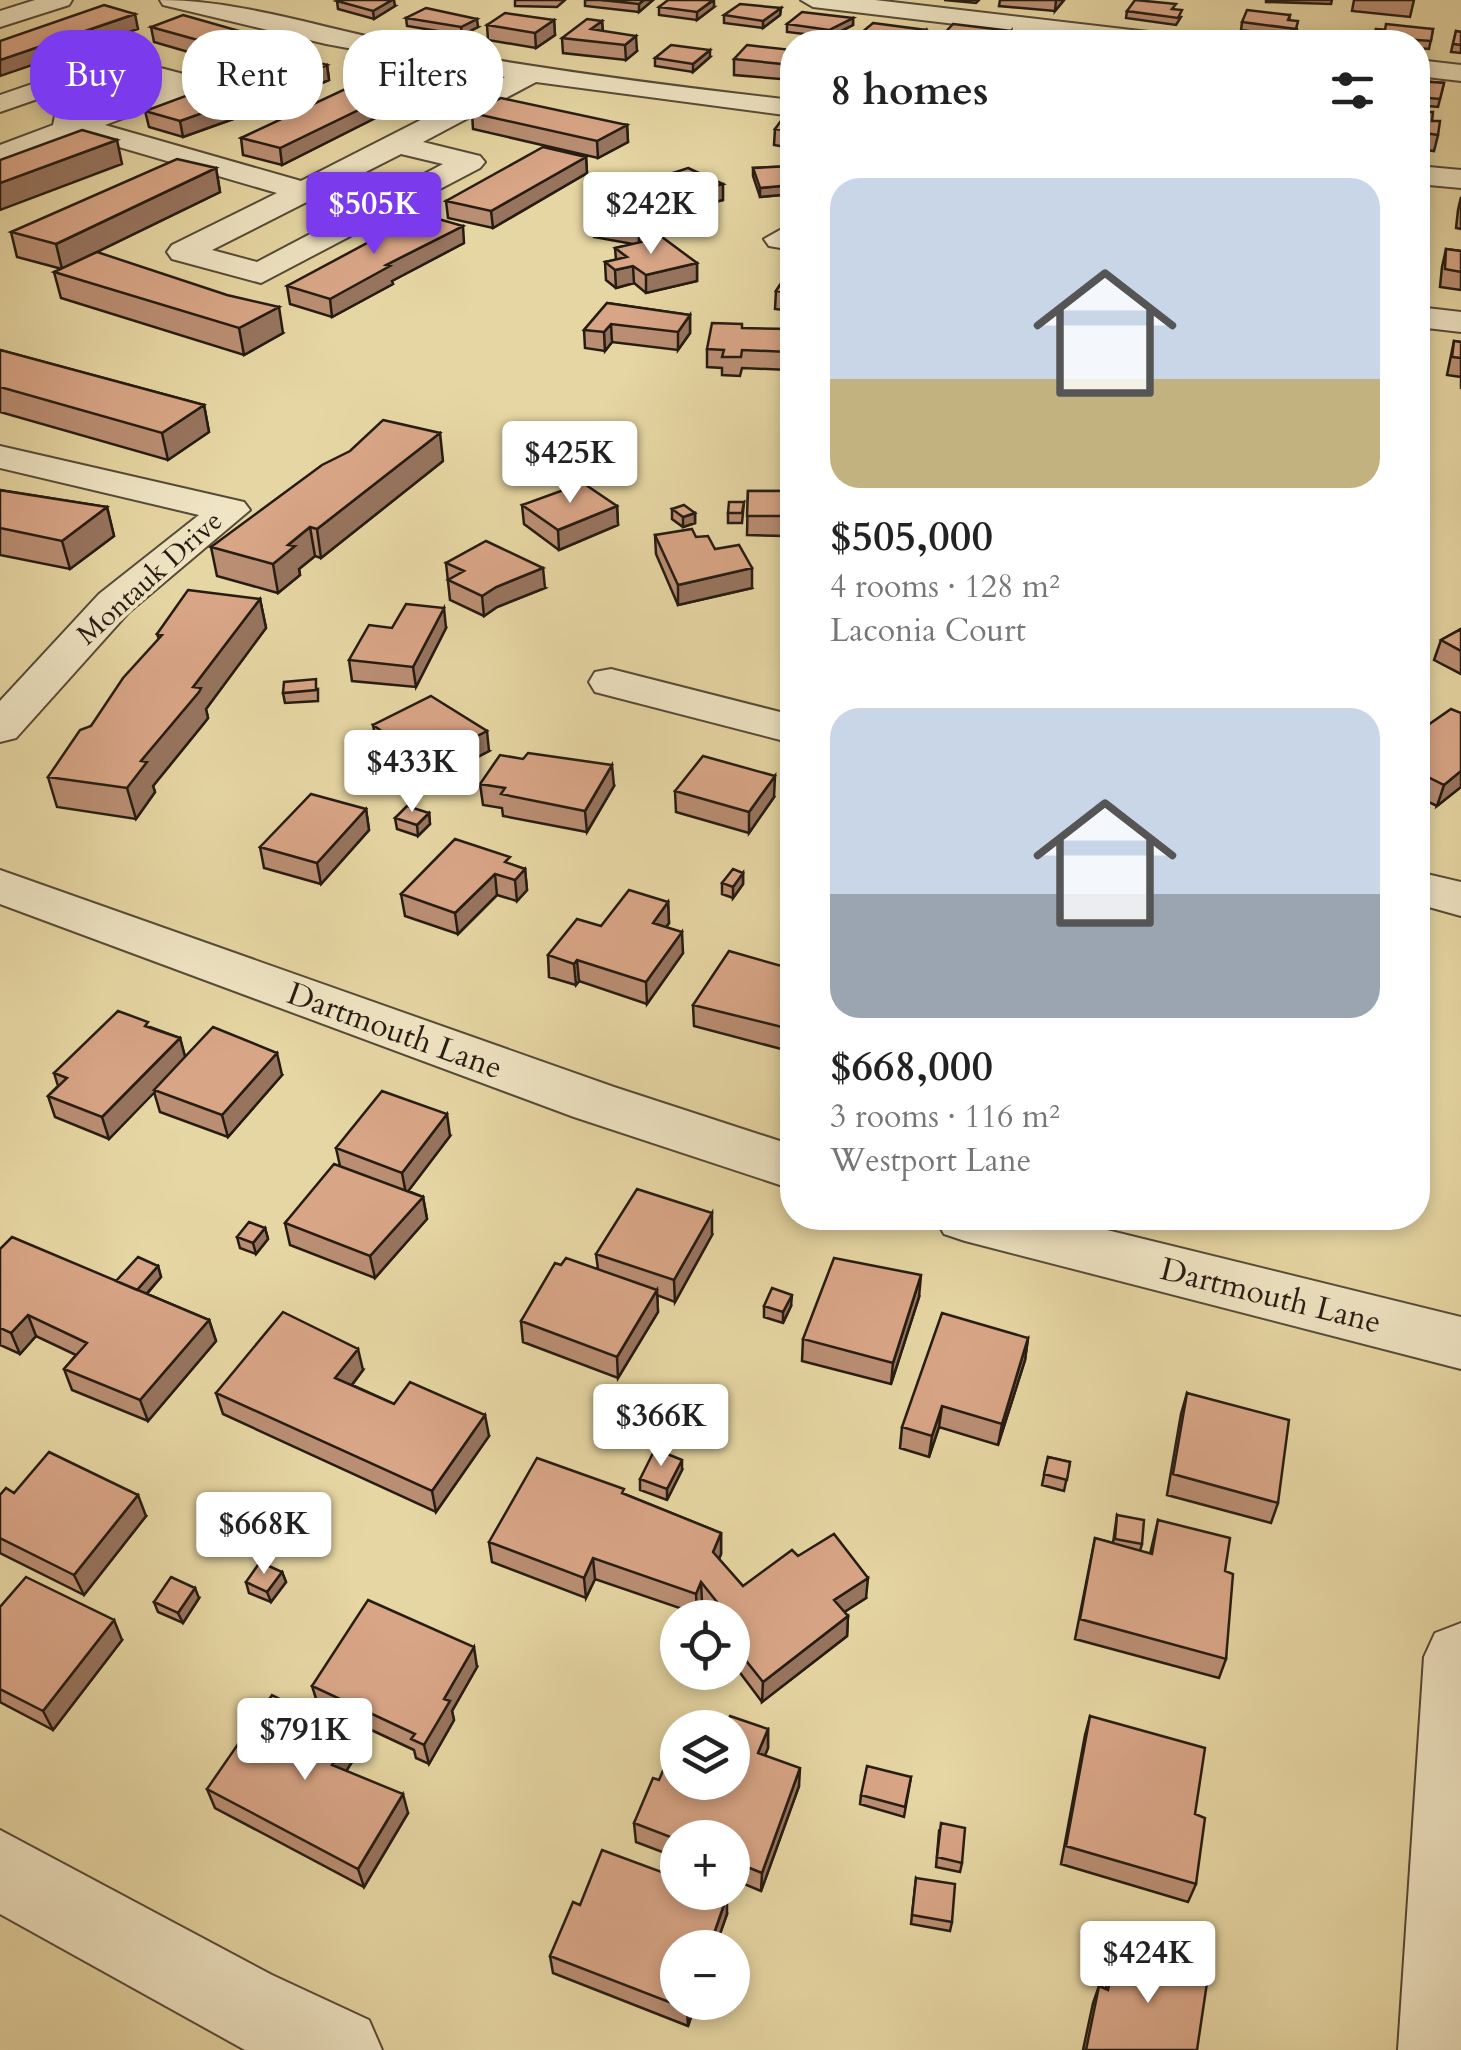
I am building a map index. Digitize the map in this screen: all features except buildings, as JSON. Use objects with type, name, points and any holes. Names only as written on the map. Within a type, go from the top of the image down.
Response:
[{"type":"street","points":[[0,19],[60,0]]},
{"type":"street","points":[[172,0],[362,46],[528,76],[780,107]]},
{"type":"street","points":[[813,0],[1064,30]]},
{"type":"street","points":[[0,155],[189,84],[114,64],[2,103]]},
{"type":"street","points":[[1430,69],[1461,73]]},
{"type":"street","points":[[397,145],[470,162],[260,273],[183,252],[528,76]]},
{"type":"street","points":[[2,103],[194,163],[305,191]]},
{"type":"street","points":[[1430,176],[1461,180]]},
{"type":"street","points":[[1430,318],[1461,322]]},
{"type":"street","name":"Montauk Drive","points":[[0,457],[230,510],[114,602],[0,728]]},
{"type":"street","points":[[611,682],[780,726]]},
{"type":"street","name":"Dartmouth Lane","points":[[0,886],[594,1102],[780,1163]]},
{"type":"street","points":[[1430,891],[1461,900]]},
{"type":"street","name":"Dartmouth Lane","points":[[1014,1230],[1461,1343]]},
{"type":"street","points":[[1442,2050],[1461,1657]]},
{"type":"street","points":[[0,1870],[242,2005],[339,2050]]}]
